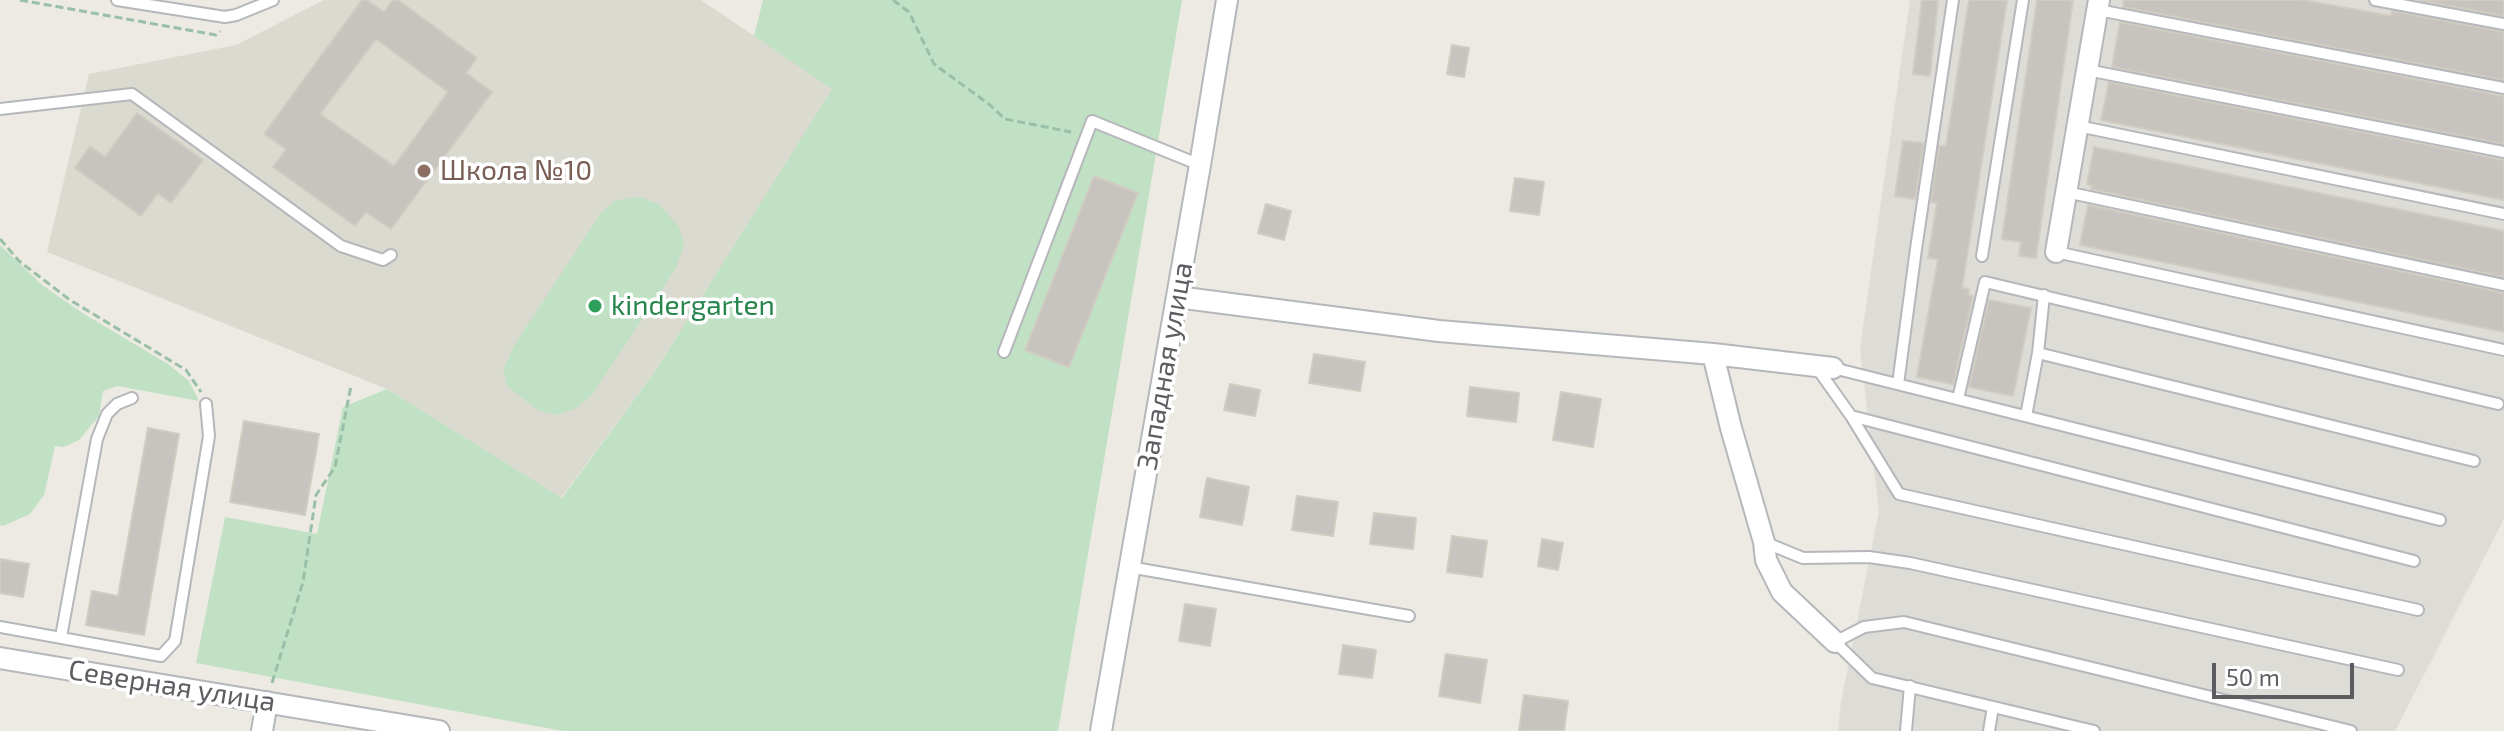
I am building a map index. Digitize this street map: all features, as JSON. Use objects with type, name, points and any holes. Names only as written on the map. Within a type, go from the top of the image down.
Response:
[{"type":"street","name":"Западная улица","points":[[1101,731],[1227,0]]},
{"type":"street","points":[[2056,252],[2098,5]]},
{"type":"street","points":[[1177,297],[1439,331],[1713,354],[1824,368]]},
{"type":"street","points":[[1713,354],[1764,542],[1766,560],[1782,592],[1835,642]]},
{"type":"street","name":"Северная улица","points":[[0,658],[439,731]]},
{"type":"street","points":[[262,731],[267,702]]},
{"type":"lane","points":[[117,0],[225,17],[273,0]]},
{"type":"lane","points":[[1898,384],[1953,0]]},
{"type":"lane","points":[[1982,256],[2023,0]]},
{"type":"lane","points":[[2375,0],[2504,24]]},
{"type":"lane","points":[[2098,5],[2504,88]]},
{"type":"lane","points":[[2087,70],[2504,152]]},
{"type":"lane","points":[[0,109],[132,94],[341,246],[383,260],[391,255]]},
{"type":"lane","points":[[1004,352],[1092,121],[1200,165]]},
{"type":"lane","points":[[2078,126],[2504,214]]},
{"type":"lane","points":[[2066,192],[2504,285]]},
{"type":"lane","points":[[2056,252],[2504,350]]},
{"type":"lane","points":[[1958,399],[1985,282],[2498,404]]},
{"type":"lane","points":[[2026,416],[2038,353],[2044,295]]},
{"type":"lane","points":[[2038,353],[2474,461]]},
{"type":"lane","points":[[1824,368],[2440,520]]},
{"type":"lane","points":[[1824,368],[1899,494],[2418,610]]},
{"type":"lane","points":[[61,637],[97,439],[107,414],[117,404],[132,398]]},
{"type":"lane","points":[[0,627],[161,656],[175,641],[209,436],[206,404]]},
{"type":"lane","points":[[1851,416],[2414,561]]},
{"type":"lane","points":[[1764,542],[1803,558],[1869,557],[1910,563],[2398,670]]},
{"type":"lane","points":[[1129,567],[1409,616]]},
{"type":"lane","points":[[2094,731],[1872,678],[1835,642],[1864,627],[1904,622],[2351,731]]},
{"type":"lane","points":[[1906,731],[1910,686]]},
{"type":"lane","points":[[1989,731],[1993,707]]},
{"type":"path","points":[[893,0],[909,12],[934,64],[1005,119],[1087,135]]},
{"type":"path","points":[[0,239],[19,261],[70,300],[186,370],[206,404]]},
{"type":"path","points":[[267,702],[303,582],[316,495],[335,467],[351,386]]},
{"type":"shaded area","name":"Школа №10","points":[[324,0],[701,0],[833,89],[656,370],[561,498],[387,389],[47,252],[89,74],[236,45]]},
{"type":"shaded area","points":[[1910,0],[2504,0],[2504,519],[2395,731],[1838,731],[1879,511],[1860,349]]},
{"type":"green space","points":[[763,0],[1182,0],[1058,731],[563,731],[196,663],[225,517],[317,534],[343,407],[387,389],[562,498],[656,370],[832,89],[754,36]]},
{"type":"green space","name":"kindergarten","points":[[639,197],[659,204],[679,227],[684,245],[676,268],[592,395],[575,409],[557,415],[539,411],[507,386],[503,369],[515,344],[601,213],[614,201]]},
{"type":"green space","points":[[0,245],[42,285],[168,364],[189,381],[199,401],[117,386],[103,391],[99,416],[79,440],[64,447],[55,446],[44,495],[30,514],[3,526],[0,525]]},
{"type":"building","points":[[362,0],[384,12],[393,0],[398,0],[477,58],[466,73],[492,92],[391,229],[366,212],[355,226],[273,167],[286,149],[264,134]],"holes":[[[376,39],[448,92],[394,166],[320,114]]]},
{"type":"building","points":[[1922,0],[1938,0],[1930,76],[1913,74]]},
{"type":"building","points":[[1969,0],[2007,0],[1962,288],[1969,289],[1968,295],[1973,296],[1953,384],[1917,377],[1938,259],[1928,258],[1937,203],[1931,202],[1939,146],[1946,146]]},
{"type":"building","points":[[2037,0],[2073,0],[2036,258],[2019,256],[2021,242],[2002,239]]},
{"type":"building","points":[[2124,0],[2303,0],[2391,16],[2392,11],[2504,32],[2504,80],[2123,7]]},
{"type":"building","points":[[2419,0],[2504,0],[2504,16]]},
{"type":"building","points":[[2120,22],[2504,96],[2504,144],[2112,67]]},
{"type":"building","points":[[1452,45],[1469,48],[1464,77],[1447,74]]},
{"type":"building","points":[[2109,82],[2504,160],[2504,200],[2101,120]]},
{"type":"building","points":[[137,113],[203,160],[171,203],[158,193],[141,216],[75,168],[90,146],[105,157]]},
{"type":"building","points":[[1903,141],[1924,143],[1915,199],[1895,196]]},
{"type":"building","points":[[2094,147],[2504,231],[2504,277],[2091,189],[2092,186],[2087,184]]},
{"type":"building","points":[[1094,176],[1138,193],[1069,367],[1025,350]]},
{"type":"building","points":[[1515,178],[1544,182],[1539,215],[1510,211]]},
{"type":"building","points":[[1266,204],[1291,211],[1284,240],[1258,233]]},
{"type":"building","points":[[2088,205],[2504,293],[2504,332],[2080,245]]},
{"type":"building","points":[[1989,300],[2031,308],[2013,396],[1969,387]]},
{"type":"building","points":[[1314,354],[1365,362],[1360,391],[1309,383]]},
{"type":"building","points":[[1230,384],[1260,390],[1255,416],[1224,410]]},
{"type":"building","points":[[1470,387],[1519,393],[1516,422],[1467,416]]},
{"type":"building","points":[[1561,392],[1601,399],[1593,447],[1553,440]]},
{"type":"building","points":[[244,421],[319,434],[305,515],[230,502]]},
{"type":"building","points":[[148,428],[179,434],[144,635],[86,625],[92,591],[118,596]]},
{"type":"building","points":[[1207,478],[1249,487],[1242,525],[1200,517]]},
{"type":"building","points":[[1297,496],[1338,502],[1333,536],[1292,530]]},
{"type":"building","points":[[1374,513],[1416,518],[1413,549],[1370,544]]},
{"type":"building","points":[[1452,536],[1487,541],[1482,577],[1447,572]]},
{"type":"building","points":[[1542,539],[1563,543],[1558,570],[1538,566]]},
{"type":"building","points":[[0,559],[29,564],[23,597],[0,593]]},
{"type":"building","points":[[1185,604],[1216,609],[1210,646],[1179,641]]},
{"type":"building","points":[[1343,645],[1376,650],[1372,678],[1339,674]]},
{"type":"building","points":[[1446,654],[1487,660],[1480,703],[1439,696]]},
{"type":"building","points":[[1524,695],[1568,701],[1564,731],[1519,731]]},
{"type":"place","name":"Школа №10","points":[[424,171]]},
{"type":"place","name":"kindergarten","points":[[595,306]]}]
